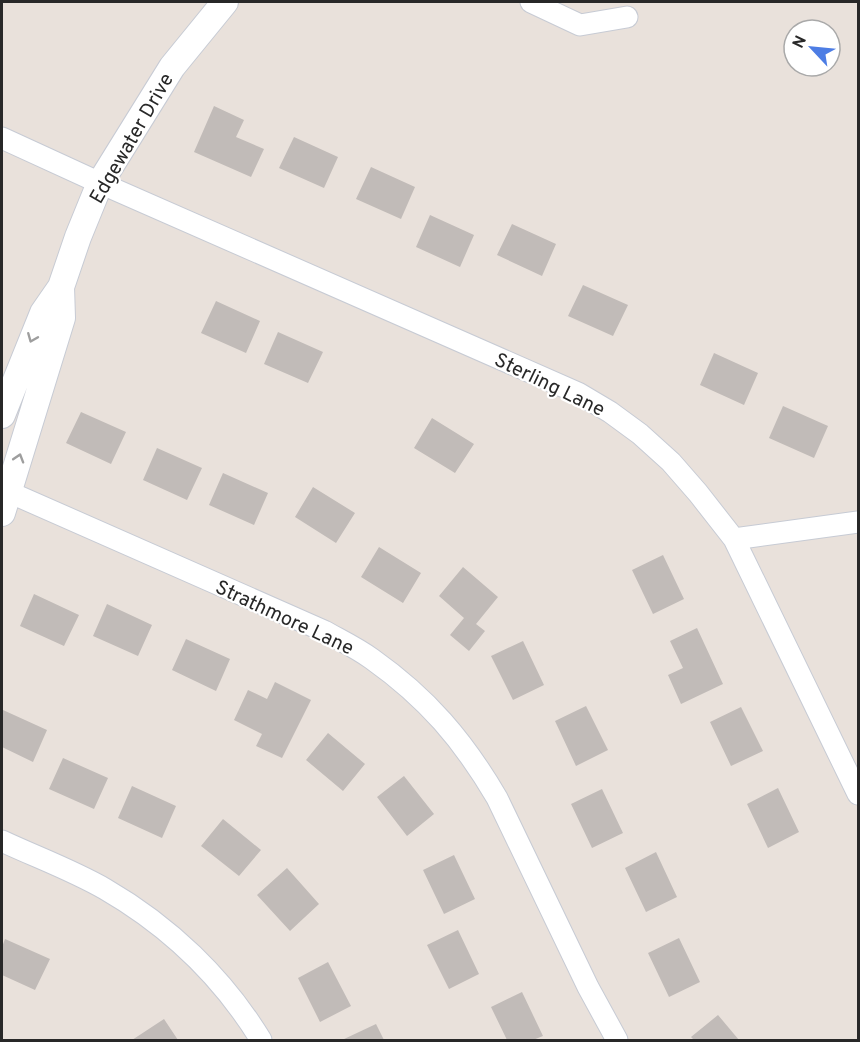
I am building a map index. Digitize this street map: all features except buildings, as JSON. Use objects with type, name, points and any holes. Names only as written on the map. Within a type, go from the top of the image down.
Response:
[{"type":"street","name":"Edgewater Drive","points":[[2,415],[43,313],[61,287],[100,183],[172,67],[225,2]]},
{"type":"street","points":[[531,2],[580,26],[627,17]]},
{"type":"street","name":"Sterling Lane","points":[[2,138],[578,393],[610,412],[640,434],[698,493],[734,539],[858,794]]},
{"type":"street","name":"Edgewater Drive","points":[[4,498],[62,318],[61,287]]},
{"type":"street","name":"Strathmore Lane","points":[[4,498],[324,631],[370,658],[411,689],[448,727],[482,772],[617,1041]]},
{"type":"street","points":[[734,539],[858,522]]},
{"type":"street","points":[[2,841],[90,881],[153,921],[190,951],[230,995],[261,1041]]}]
